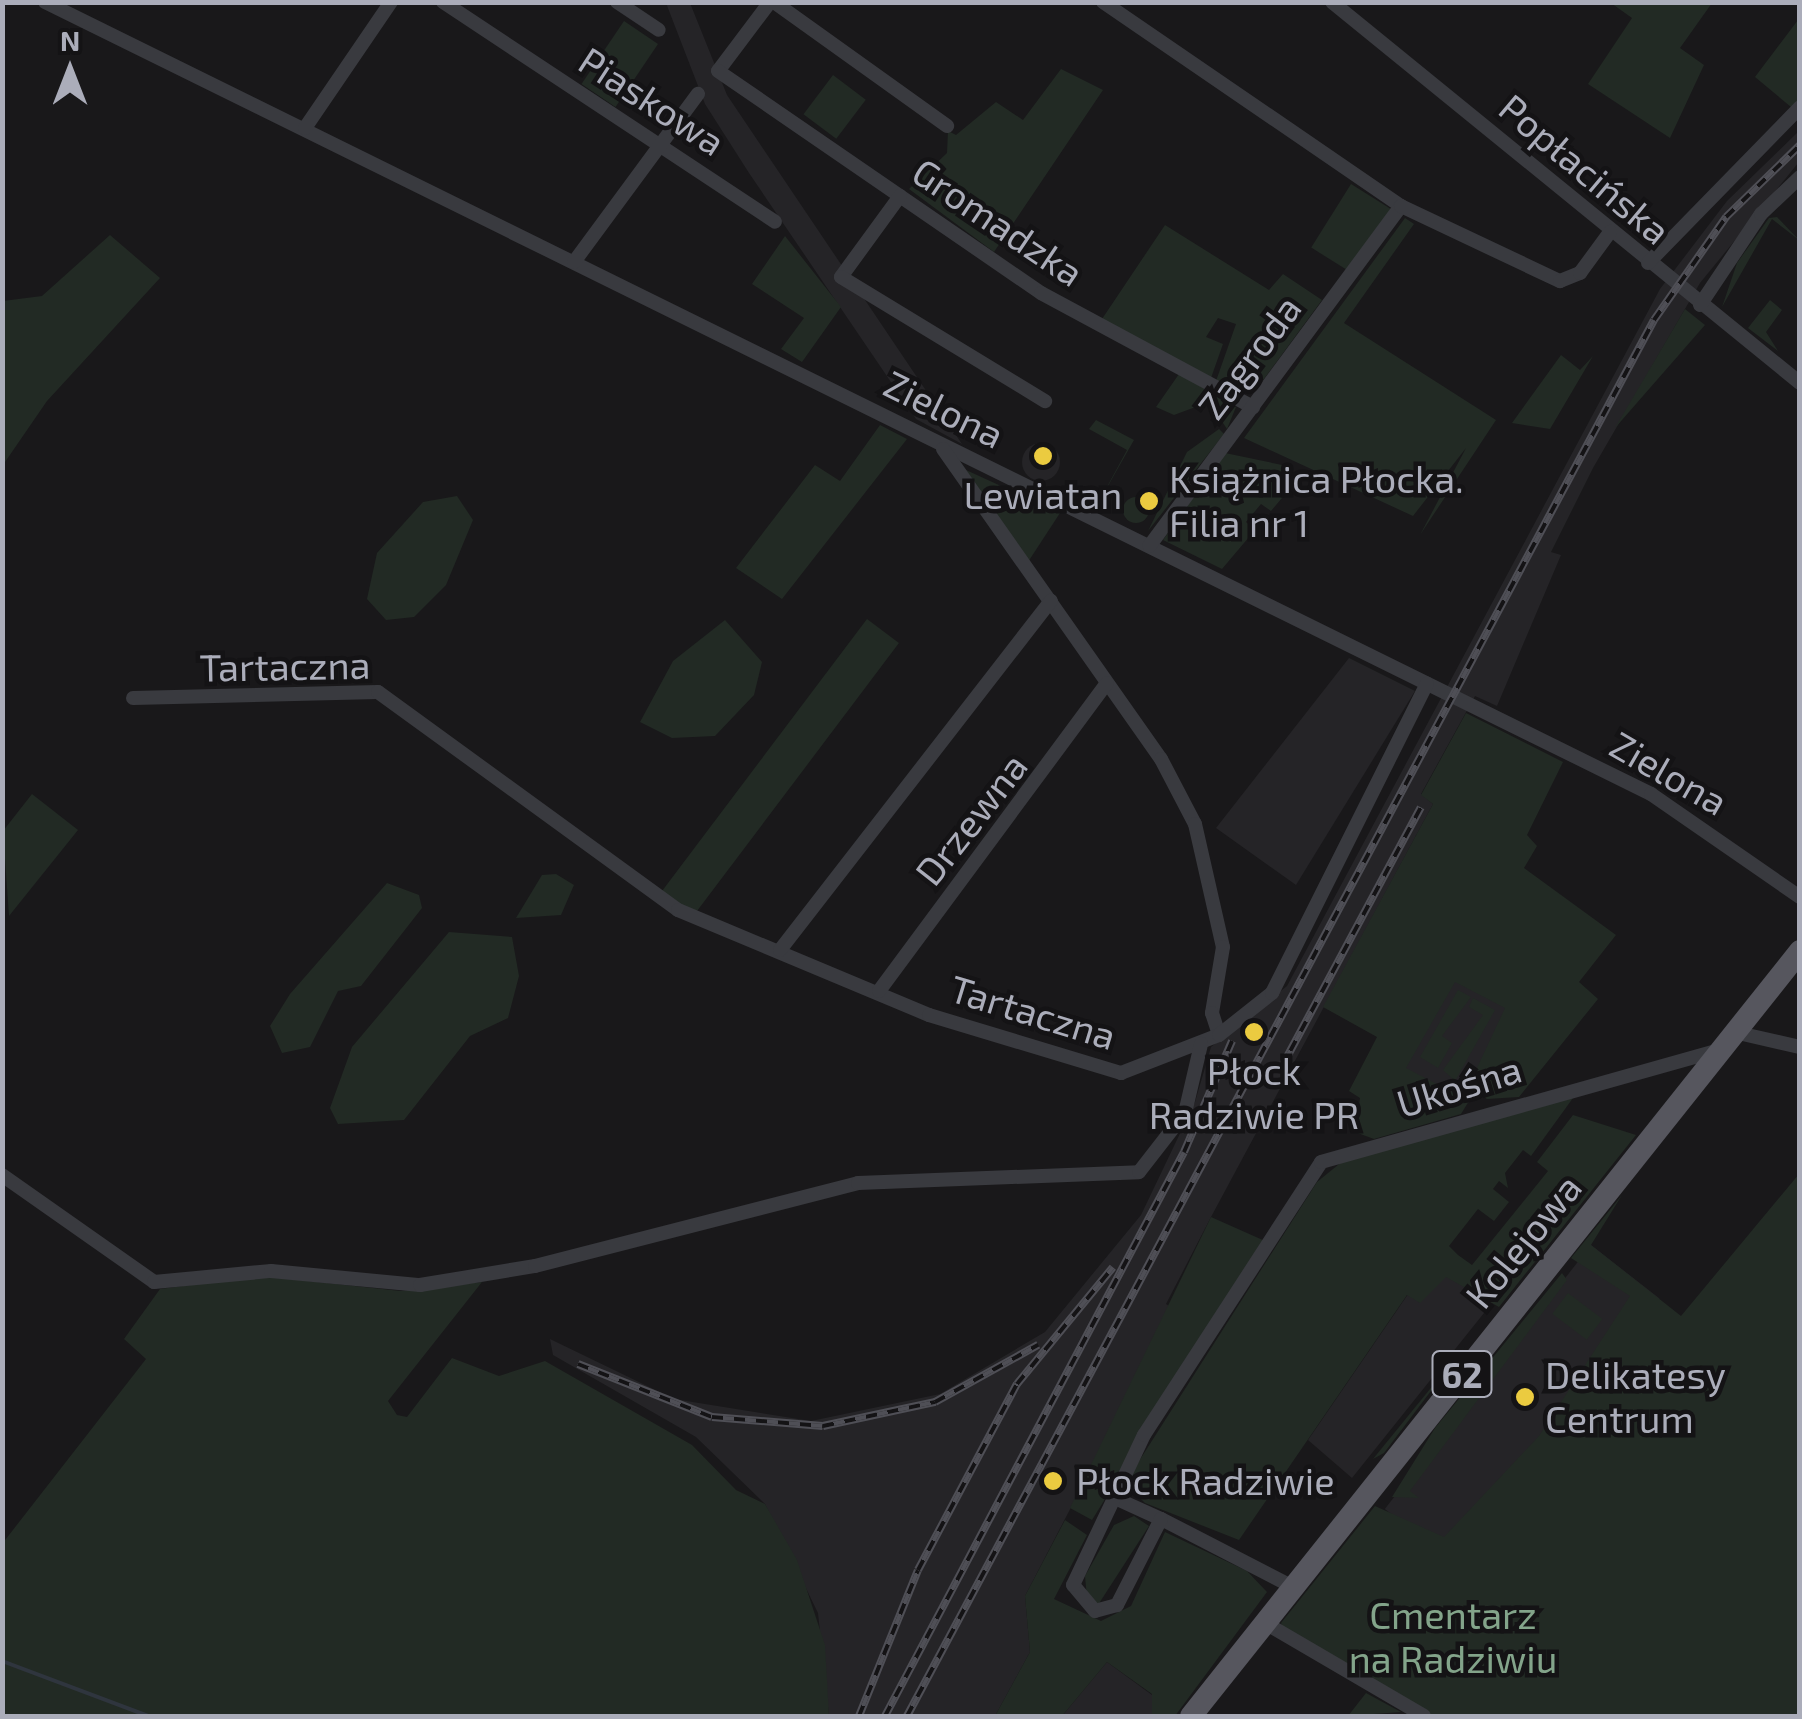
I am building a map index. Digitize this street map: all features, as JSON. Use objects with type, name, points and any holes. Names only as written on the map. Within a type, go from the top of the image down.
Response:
[{"type":"main road","name":"Kolejowa","points":[[1190,1716],[1800,951]]},
{"type":"street","name":"Zielona","points":[[45,2],[1669,804],[1800,897]]},
{"type":"street","points":[[305,128],[391,2]]},
{"type":"street","name":"Piaskowa","points":[[443,2],[775,222]]},
{"type":"street","points":[[617,2],[659,30]]},
{"type":"street","points":[[772,2],[947,126]]},
{"type":"street","name":"Gromadzka","points":[[772,2],[718,71],[1041,293],[1253,407]]},
{"type":"street","points":[[1103,2],[1401,206],[1560,281],[1580,273],[1610,232]]},
{"type":"street","name":"Popłacińska","points":[[1332,2],[1800,383]]},
{"type":"street","points":[[574,262],[698,94]]},
{"type":"street","points":[[1648,263],[1800,108]]},
{"type":"street","points":[[1700,305],[1761,214],[1800,177]]},
{"type":"street","points":[[900,196],[842,278],[1045,401]]},
{"type":"street","name":"Zagroda","points":[[1149,546],[1401,206]]},
{"type":"street","points":[[940,444],[1174,781],[1206,852],[1223,947],[1212,1013],[1219,1035]]},
{"type":"street","points":[[780,950],[1051,601]]},
{"type":"street","name":"Drzewna","points":[[879,991],[1107,683]]},
{"type":"street","name":"Tartaczna","points":[[134,698],[378,692],[668,904],[879,991],[1111,1072],[1219,1035],[1281,980],[1427,684]]},
{"type":"street","points":[[1727,1041],[1800,1047]]},
{"type":"street","name":"Ukośna","points":[[1161,1520],[1121,1600],[1095,1612],[1072,1585],[1117,1499],[1144,1435],[1266,1255],[1321,1162],[1337,1154],[1727,1041]]},
{"type":"street","points":[[2,1175],[154,1282],[271,1270],[420,1284],[536,1266],[846,1185],[1139,1172],[1185,1113],[1201,1044]]},
{"type":"street","points":[[1117,1499],[1294,1587]]},
{"type":"street","points":[[1265,1623],[1424,1716]]},
{"type":"shaded area","points":[[666,3],[690,3],[727,95],[962,444],[916,419],[749,173],[705,104]]},
{"type":"shaded area","points":[[1799,131],[1799,162],[1700,283],[1593,468],[1551,552],[1561,555],[1497,706],[1475,696],[1421,794],[1433,804],[1166,1304],[1174,1309],[1025,1596],[1030,1652],[995,1716],[829,1716],[818,1613],[765,1504],[696,1437],[553,1355],[550,1339],[674,1399],[811,1421],[940,1394],[1045,1332],[1141,1215],[1195,1102],[1211,1047],[1287,986],[1660,289],[1727,201]]},
{"type":"shaded area","points":[[1041,443],[1054,449],[1060,462],[1054,475],[1041,481],[1028,475],[1022,462],[1028,449]]},
{"type":"shaded area","points":[[1349,658],[1415,691],[1296,885],[1216,828]]},
{"type":"shaded area","points":[[1451,959],[1524,998],[1468,1103],[1395,1064]]},
{"type":"shaded area","points":[[1591,1245],[1660,1299],[1453,1563],[1385,1509]]},
{"type":"shaded area","points":[[1439,1249],[1492,1303],[1352,1478],[1308,1440]]},
{"type":"shaded area","points":[[1107,1662],[1152,1695],[1152,1716],[1062,1716]]},
{"type":"green space","points":[[1611,3],[1712,3],[1680,48],[1704,65],[1670,138],[1588,84],[1632,18]]},
{"type":"green space","points":[[1798,20],[1799,103],[1791,107],[1755,77]]},
{"type":"green space","points":[[624,21],[658,44],[615,107],[582,84]]},
{"type":"green space","points":[[1061,69],[1103,90],[994,252],[909,189],[947,153],[948,131],[956,135],[996,102],[1023,120]]},
{"type":"green space","points":[[833,75],[866,100],[836,139],[804,114]]},
{"type":"green space","points":[[1351,184],[1391,209],[1351,273],[1311,248]]},
{"type":"green space","points":[[1777,217],[1799,240],[1772,219],[1722,307],[1737,263],[1769,218]]},
{"type":"green space","points":[[1405,218],[1414,224],[1344,323],[1496,420],[1420,535],[1466,448],[1413,516],[1244,438]]},
{"type":"green space","points":[[1165,225],[1269,290],[1283,274],[1322,300],[1258,387],[1216,381],[1236,324],[1218,318],[1206,337],[1223,344],[1211,378],[1102,319]]},
{"type":"green space","points":[[110,235],[160,278],[47,401],[3,465],[3,301],[42,296]]},
{"type":"green space","points":[[785,236],[841,307],[802,362],[781,349],[804,318],[752,284]]},
{"type":"green space","points":[[1770,300],[1782,310],[1766,332],[1778,351],[1748,328]]},
{"type":"green space","points":[[1685,309],[1705,325],[1615,428]]},
{"type":"green space","points":[[1561,355],[1580,370],[1593,356],[1550,429],[1512,423]]},
{"type":"green space","points":[[1179,374],[1236,407],[1227,429],[1209,402],[1174,415],[1156,407]]},
{"type":"green space","points":[[1096,420],[1134,440],[1096,507],[1127,450],[1089,429]]},
{"type":"green space","points":[[880,425],[907,439],[782,599],[736,568],[815,465],[840,481]]},
{"type":"green space","points":[[1219,429],[1224,434],[1148,531],[1187,452]]},
{"type":"green space","points":[[1225,453],[1287,466],[1281,479],[1293,485],[1271,511],[1261,504],[1246,522],[1255,530],[1222,569],[1163,540]]},
{"type":"green space","points":[[966,470],[1060,513],[1028,562]]},
{"type":"green space","points":[[457,496],[473,520],[446,585],[414,617],[386,620],[367,599],[377,553],[423,502]]},
{"type":"green space","points":[[1136,497],[1145,501],[1149,510],[1145,519],[1136,523],[1127,519],[1123,510],[1127,501]]},
{"type":"green space","points":[[867,619],[899,643],[692,918],[660,894]]},
{"type":"green space","points":[[725,620],[762,662],[754,695],[715,736],[672,738],[640,722],[673,661]]},
{"type":"green space","points":[[1466,713],[1563,762],[1527,835],[1537,846],[1524,868],[1616,935],[1579,982],[1598,999],[1519,1097],[1487,1099],[1469,1085],[1505,1008],[1455,982],[1406,1068],[1469,1101],[1461,1114],[1374,1139],[1355,1132],[1360,1098],[1349,1091],[1377,1037],[1323,1007],[1433,804],[1421,795]]},
{"type":"green space","points":[[32,794],[78,830],[9,916],[3,831]]},
{"type":"green space","points":[[556,874],[574,885],[561,915],[516,918],[542,875]]},
{"type":"green space","points":[[387,883],[419,895],[422,908],[361,986],[338,991],[310,1047],[282,1053],[270,1026],[290,994]]},
{"type":"green space","points":[[449,932],[512,937],[519,976],[508,1018],[470,1036],[404,1120],[338,1124],[330,1108],[352,1047]]},
{"type":"green space","points":[[1458,990],[1471,997],[1442,1036],[1452,1043],[1438,1068],[1420,1057]]},
{"type":"green space","points":[[1473,998],[1495,1010],[1455,1081],[1443,1070],[1483,1015],[1469,1007]]},
{"type":"green space","points":[[1581,1087],[1531,1156],[1523,1150],[1505,1173],[1508,1188],[1499,1181],[1493,1189],[1509,1202],[1494,1221],[1478,1209],[1449,1246],[1458,1255],[1472,1265],[1548,1171],[1537,1162],[1573,1115],[1636,1135],[1499,1307],[1446,1277],[1420,1303],[1407,1295],[1239,1540],[1145,1503],[1125,1483],[1317,1182],[1349,1156]]},
{"type":"green space","name":"Cmentarz na Radziwiu","points":[[1799,1174],[1799,1716],[1434,1716],[1284,1633],[1281,1623],[1375,1506],[1444,1537],[1539,1436],[1630,1296],[1571,1258],[1622,1195],[1591,1245],[1681,1316]]},
{"type":"green space","points":[[1211,1217],[1265,1241],[1092,1520],[1070,1508]]},
{"type":"green space","points":[[1562,1273],[1567,1280],[1410,1491],[1419,1498],[1392,1497],[1435,1428]]},
{"type":"green space","points":[[261,1276],[401,1291],[482,1282],[388,1401],[397,1415],[407,1417],[452,1358],[499,1376],[545,1361],[692,1445],[736,1490],[765,1504],[797,1560],[825,1645],[829,1716],[3,1716],[2,1544],[146,1359],[124,1339],[160,1289]]},
{"type":"green space","points":[[1568,1293],[1602,1319],[1587,1340],[1552,1314]]},
{"type":"green space","points":[[1465,1346],[1384,1453],[1373,1459]]},
{"type":"green space","points":[[1134,1516],[1149,1526],[1098,1605],[1087,1598],[1085,1576],[1114,1525]]},
{"type":"green space","points":[[1065,1520],[1087,1535],[1054,1599],[1101,1621],[1131,1606],[1165,1532],[1247,1571],[1267,1592],[1175,1716],[1152,1716],[1152,1694],[1107,1662],[1062,1716],[995,1716],[1030,1652],[1025,1596]]},
{"type":"green space","points":[[1366,1693],[1401,1712],[1348,1716]]},
{"type":"waterway","points":[[2,1661],[148,1716]]},
{"type":"railway","points":[[907,1716],[1654,320],[1726,217],[1800,145]]},
{"type":"railway","points":[[1280,1070],[1421,807]]},
{"type":"railway","points":[[885,1716],[1184,1152],[1232,1041]]},
{"type":"railway","points":[[859,1716],[918,1570],[1017,1384],[1113,1267]]},
{"type":"railway","points":[[578,1364],[712,1417],[823,1426],[935,1402],[1038,1345]]},
{"type":"place","name":"Lewiatan","points":[[1043,456]]},
{"type":"place","name":"Książnica Płocka. Filia nr 1","points":[[1149,501]]},
{"type":"place","name":"Płock Radziwie PR","points":[[1254,1032]]},
{"type":"place","name":"Delikatesy Centrum","points":[[1525,1397]]},
{"type":"place","name":"Płock Radziwie","points":[[1053,1481]]}]
